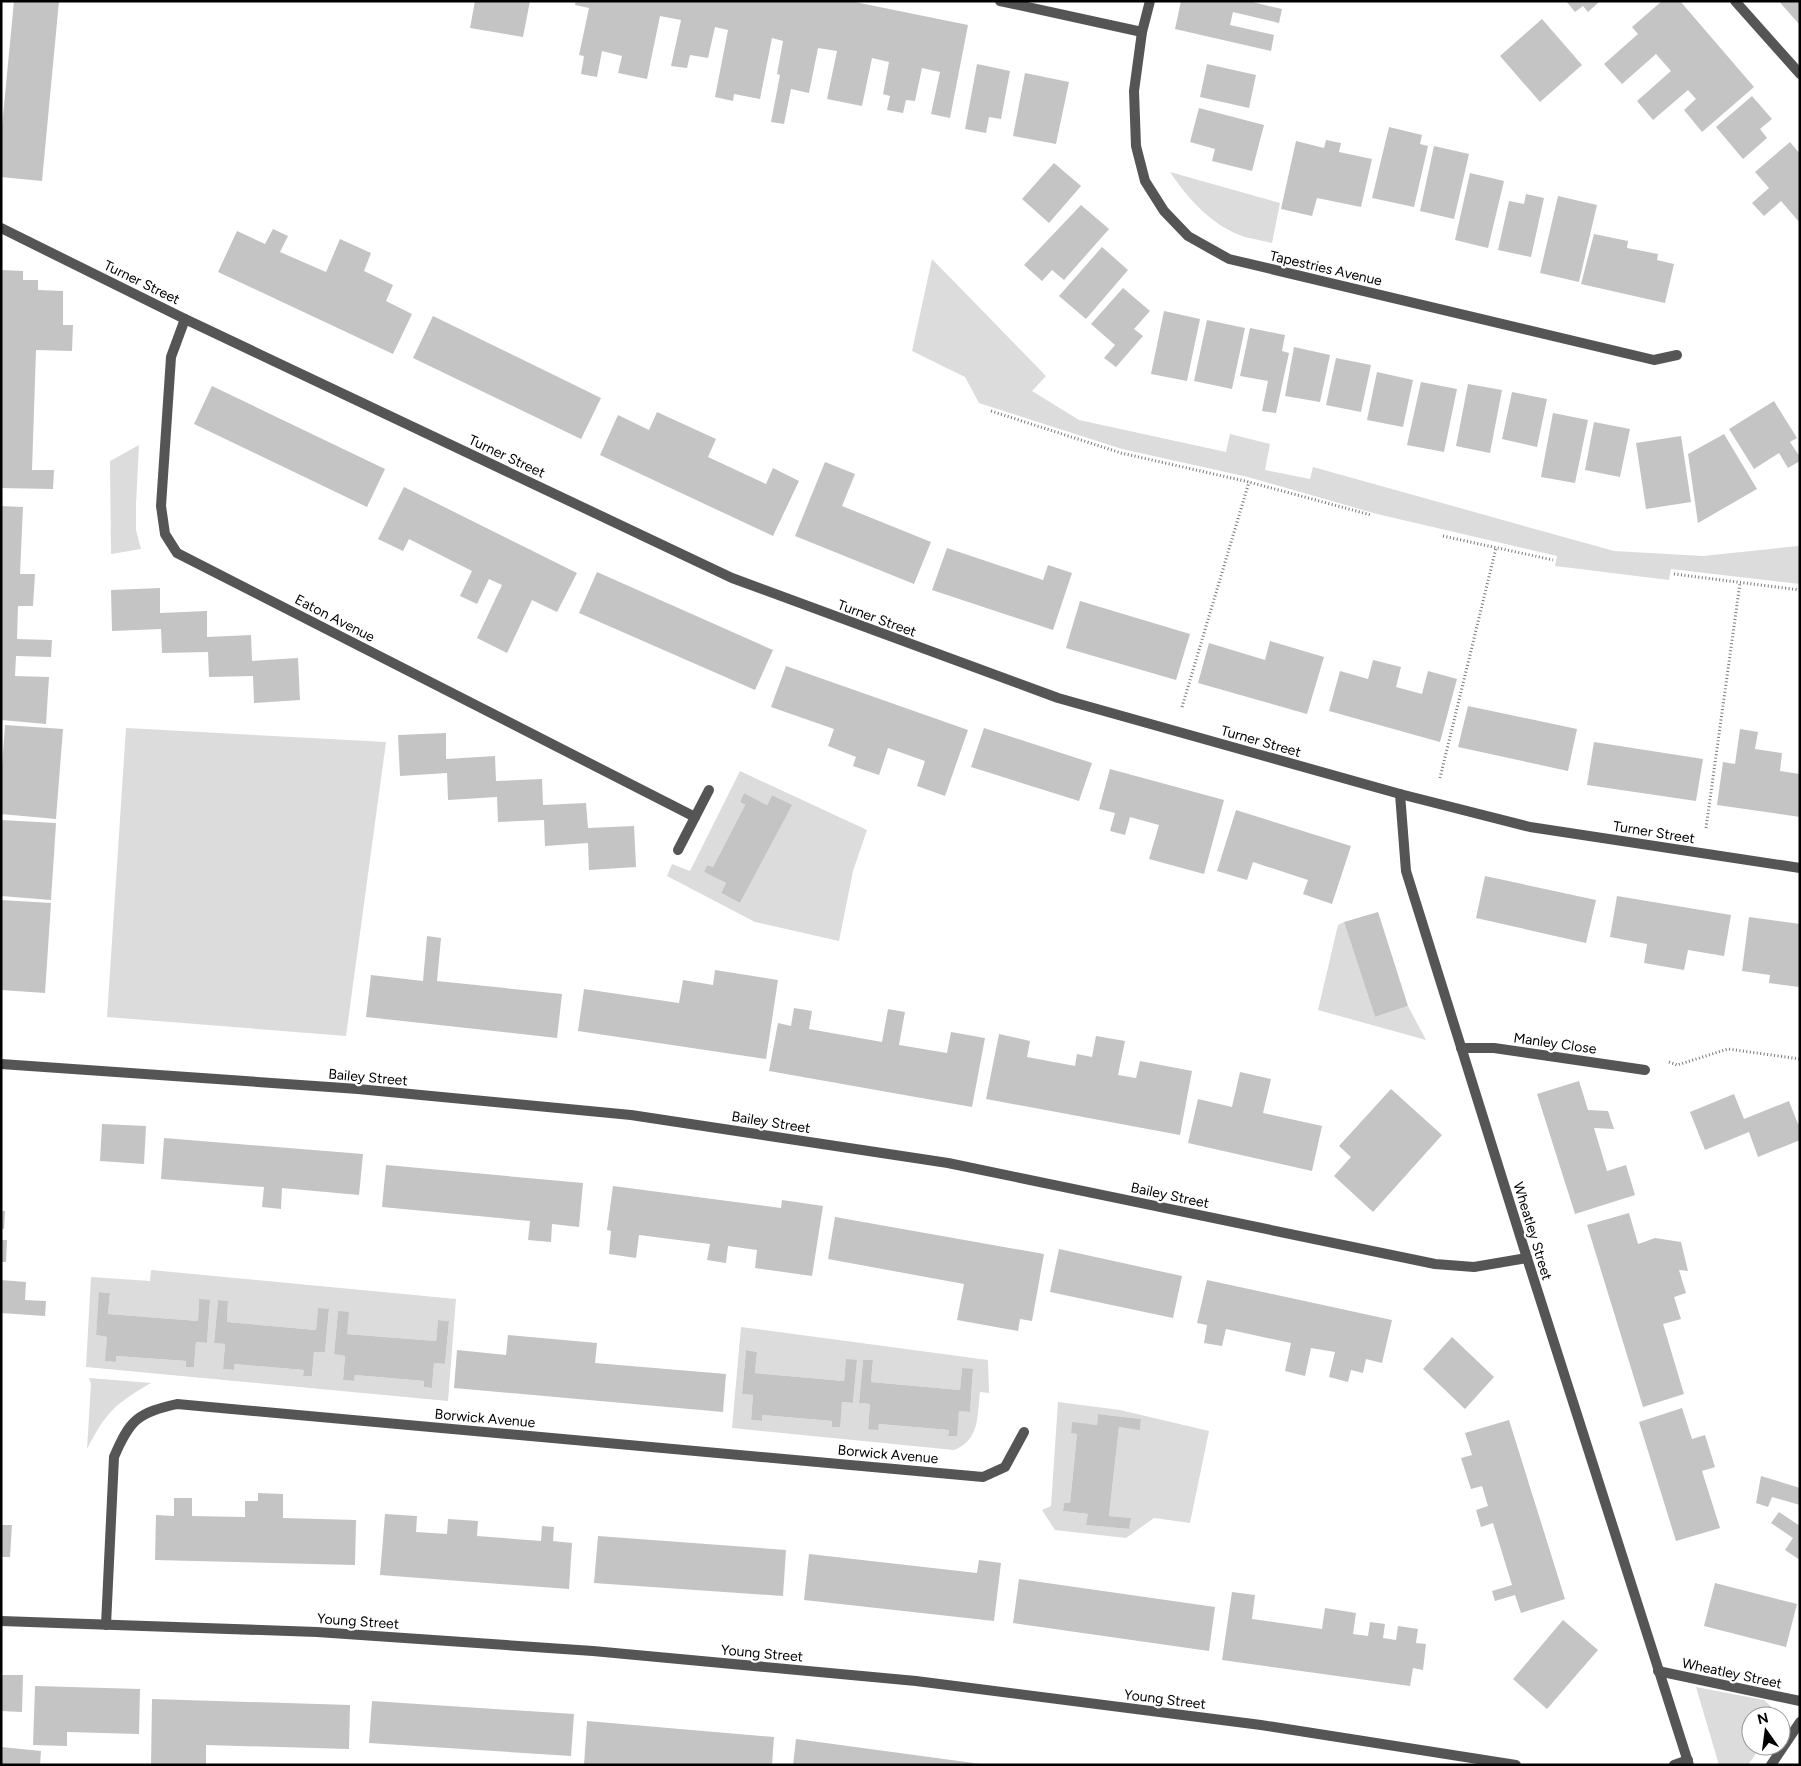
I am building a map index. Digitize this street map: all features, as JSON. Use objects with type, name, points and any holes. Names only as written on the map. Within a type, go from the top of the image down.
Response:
[{"type":"street","points":[[1000,1],[1142,32]]},
{"type":"street","name":"Tapestries Avenue","points":[[1150,1],[1142,32],[1134,91],[1136,146],[1145,181],[1164,211],[1188,236],[1230,259],[1654,360],[1677,355]]},
{"type":"street","points":[[1736,1],[1800,74]]},
{"type":"street","name":"Turner Street","points":[[1,228],[185,318],[732,578],[1058,698],[1400,794],[1530,827],[1800,868]]},
{"type":"street","name":"Eaton Avenue","points":[[185,318],[171,357],[161,506],[165,534],[178,554],[695,817]]},
{"type":"street","points":[[678,850],[709,790]]},
{"type":"street","name":"Wheatley Street","points":[[1400,794],[1406,871],[1688,1763]]},
{"type":"street","name":"Manley Close","points":[[1461,1048],[1494,1048],[1645,1070]]},
{"type":"street","name":"Bailey Street","points":[[1,1064],[358,1090],[631,1115],[948,1163],[1435,1264],[1474,1267],[1527,1258]]},
{"type":"street","name":"Borwick Avenue","points":[[106,1625],[114,1457],[122,1437],[137,1419],[152,1410],[177,1404],[983,1477],[1005,1467],[1024,1432]]},
{"type":"street","name":"Young Street","points":[[1,1622],[317,1632],[593,1651],[916,1681],[1262,1725],[1516,1765]]},
{"type":"street","name":"Wheatley Street","points":[[1658,1671],[1800,1702]]},
{"type":"street","points":[[1771,1765],[1800,1722]]},
{"type":"street","points":[[1674,1765],[1688,1763]]},
{"type":"path","points":[[991,411],[1121,453],[1249,482],[1371,515]]},
{"type":"path","points":[[1182,709],[1249,482]]},
{"type":"path","points":[[1443,536],[1554,560]]},
{"type":"path","points":[[1439,781],[1496,548]]},
{"type":"path","points":[[1674,574],[1800,590]]},
{"type":"path","points":[[1706,832],[1740,583]]},
{"type":"path","points":[[1668,1062],[1677,1065],[1728,1049],[1800,1059]]},
{"type":"shaded area","points":[[1170,172],[1280,203],[1272,243],[1245,237],[1222,226],[1193,202]]},
{"type":"shaded area","points":[[932,259],[1046,376],[1032,391],[1079,420],[1226,452],[1230,434],[1270,444],[1265,470],[1310,479],[1313,467],[1614,551],[1703,556],[1798,546],[1800,549],[1800,584],[1671,569],[1669,580],[1555,566],[1557,556],[1377,514],[1248,477],[1122,449],[979,403],[965,377],[912,351]]},
{"type":"shaded area","points":[[139,445],[136,530],[141,549],[111,554],[110,461]]},
{"type":"shaded area","points":[[126,728],[386,742],[346,1036],[107,1017]]},
{"type":"shaded area","points":[[740,771],[867,830],[853,871],[839,941],[755,922],[667,876],[672,864],[690,871]],"holes":[[[744,793],[767,805],[772,795],[791,805],[740,903],[721,893],[726,883],[704,872],[707,865],[713,867],[745,805],[740,802]]]},
{"type":"shaded area","points":[[1344,922],[1375,1017],[1408,1006],[1426,1040],[1318,1010],[1338,925]]},
{"type":"shaded area","points":[[151,1270],[456,1299],[448,1401],[86,1367],[91,1277],[150,1281]],"holes":[[[100,1292],[110,1293],[108,1314],[198,1321],[199,1300],[210,1300],[207,1343],[196,1342],[194,1367],[186,1367],[186,1361],[116,1356],[116,1362],[106,1361],[107,1337],[96,1335]],[[218,1300],[228,1301],[227,1322],[316,1330],[318,1309],[329,1310],[325,1352],[314,1352],[312,1376],[303,1376],[304,1370],[234,1364],[233,1370],[223,1369],[225,1344],[214,1343]],[[338,1311],[347,1334],[436,1341],[438,1320],[449,1321],[445,1364],[434,1363],[432,1388],[424,1387],[424,1381],[355,1375],[354,1381],[343,1380],[345,1356],[334,1354]]]},
{"type":"shaded area","points":[[741,1327],[988,1360],[989,1393],[980,1392],[976,1426],[973,1434],[962,1446],[954,1450],[732,1428]],"holes":[[[746,1350],[757,1352],[755,1373],[844,1381],[846,1360],[857,1360],[853,1403],[842,1402],[839,1427],[832,1427],[832,1421],[762,1415],[761,1421],[751,1420],[753,1395],[742,1394]],[[863,1360],[873,1361],[871,1382],[960,1390],[962,1368],[973,1370],[970,1412],[959,1411],[956,1436],[948,1436],[949,1430],[879,1424],[878,1429],[868,1429],[870,1404],[859,1403]]]},
{"type":"shaded area","points":[[89,1378],[151,1383],[120,1403],[106,1417],[87,1449],[91,1384]]},
{"type":"shaded area","points":[[1058,1402],[1120,1410],[1209,1431],[1190,1523],[1154,1518],[1126,1538],[1055,1530],[1042,1510],[1051,1506]],"holes":[[[1098,1414],[1141,1419],[1140,1429],[1119,1427],[1109,1516],[1130,1518],[1129,1529],[1087,1525],[1088,1514],[1063,1511],[1064,1503],[1070,1503],[1077,1434],[1071,1433],[1072,1423],[1097,1425]]]},
{"type":"shaded area","points":[[1696,1687],[1764,1700],[1770,1706],[1741,1706],[1741,1756],[1754,1756],[1748,1765],[1719,1765]]},
{"type":"building","points":[[14,1],[59,1],[42,181],[1,177],[1,137]]},
{"type":"building","points":[[475,1],[530,1],[523,37],[470,28]]},
{"type":"building","points":[[576,1],[850,1],[968,25],[950,118],[931,114],[940,72],[922,68],[915,101],[906,100],[903,113],[887,110],[890,96],[883,94],[889,62],[872,58],[862,106],[827,99],[837,51],[818,48],[809,93],[791,89],[784,124],[771,122],[780,75],[777,74],[783,41],[772,38],[760,99],[734,94],[733,101],[715,97],[728,30],[715,27],[708,58],[690,55],[687,68],[671,66],[681,20],[660,16],[647,79],[618,73],[622,56],[602,51],[597,77],[581,74],[584,56],[579,55],[589,8],[575,5]]},
{"type":"building","points":[[1181,1],[1248,1],[1282,9],[1279,23],[1233,12],[1230,25],[1274,35],[1271,51],[1175,29]]},
{"type":"building","points":[[1566,1],[1600,1],[1588,12],[1583,6],[1575,12]]},
{"type":"building","points":[[1662,1],[1680,1],[1754,87],[1702,132],[1684,110],[1696,99],[1688,90],[1653,120],[1637,101],[1671,71],[1656,54],[1622,84],[1604,64],[1638,34],[1632,27]]},
{"type":"building","points":[[1779,1],[1800,1],[1800,25],[1783,6]]},
{"type":"building","points":[[1542,19],[1582,65],[1540,102],[1500,56]]},
{"type":"building","points":[[977,64],[1010,71],[1001,119],[989,117],[986,133],[965,129]]},
{"type":"building","points":[[1207,64],[1256,75],[1249,108],[1200,97]]},
{"type":"building","points":[[1025,73],[1069,82],[1056,144],[1013,136]]},
{"type":"building","points":[[1752,96],[1772,119],[1760,129],[1767,138],[1743,159],[1716,127]]},
{"type":"building","points":[[1199,108],[1264,125],[1252,171],[1212,161],[1215,149],[1190,142]]},
{"type":"building","points":[[1389,127],[1422,135],[1420,144],[1428,146],[1414,207],[1372,198]]},
{"type":"building","points":[[1326,140],[1341,143],[1339,152],[1372,159],[1361,207],[1317,198],[1312,216],[1281,209],[1296,141],[1324,148]]},
{"type":"building","points":[[1790,142],[1800,154],[1800,223],[1781,201],[1764,216],[1752,203],[1769,188],[1755,172]]},
{"type":"building","points":[[1434,146],[1469,154],[1454,219],[1420,211]]},
{"type":"building","points":[[1054,163],[1081,186],[1049,223],[1022,199]]},
{"type":"building","points":[[1470,173],[1504,181],[1488,248],[1455,240]]},
{"type":"building","points":[[1526,194],[1544,198],[1531,257],[1498,250],[1509,201],[1524,204]]},
{"type":"building","points":[[1558,196],[1597,205],[1579,282],[1540,273]]},
{"type":"building","points":[[1081,205],[1109,229],[1064,280],[1052,270],[1042,281],[1024,265]]},
{"type":"building","points":[[273,229],[288,236],[280,252],[326,272],[340,239],[371,253],[364,271],[393,285],[386,301],[412,314],[393,354],[218,272],[237,231],[265,244]]},
{"type":"building","points":[[1594,234],[1628,241],[1627,248],[1658,254],[1657,260],[1674,264],[1665,303],[1581,284]]},
{"type":"building","points":[[1102,247],[1128,270],[1086,319],[1059,296]]},
{"type":"building","points":[[1,270],[23,271],[23,280],[38,280],[38,290],[63,291],[63,325],[73,325],[72,351],[36,350],[32,470],[54,470],[53,489],[1,488]]},
{"type":"building","points":[[1123,288],[1150,311],[1134,329],[1143,336],[1116,367],[1104,358],[1115,345],[1091,324]]},
{"type":"building","points":[[1164,311],[1200,319],[1187,381],[1151,374]]},
{"type":"building","points":[[433,316],[601,398],[581,439],[413,358]]},
{"type":"building","points":[[1207,320],[1245,328],[1232,389],[1194,381]]},
{"type":"building","points":[[1250,328],[1285,335],[1282,351],[1289,353],[1276,413],[1262,411],[1268,381],[1240,376]]},
{"type":"building","points":[[1294,347],[1330,355],[1320,402],[1285,396]]},
{"type":"building","points":[[1336,358],[1371,365],[1361,412],[1326,405]]},
{"type":"building","points":[[1377,372],[1413,380],[1403,427],[1367,420]]},
{"type":"building","points":[[1421,382],[1457,389],[1444,452],[1407,445]]},
{"type":"building","points":[[1468,384],[1502,390],[1490,453],[1456,446]]},
{"type":"building","points":[[212,386],[385,469],[367,507],[194,424]]},
{"type":"building","points":[[1512,392],[1547,399],[1537,447],[1502,439]]},
{"type":"building","points":[[1774,401],[1797,438],[1790,442],[1800,457],[1800,461],[1788,468],[1779,453],[1754,469],[1729,429]]},
{"type":"building","points":[[657,412],[716,439],[708,457],[766,484],[773,468],[799,481],[773,536],[600,455],[618,415],[649,430]]},
{"type":"building","points":[[1553,413],[1588,420],[1575,483],[1541,477]]},
{"type":"building","points":[[1594,422],[1630,429],[1620,477],[1585,470]]},
{"type":"building","points":[[1724,434],[1757,489],[1698,523],[1688,454]]},
{"type":"building","points":[[1681,436],[1691,502],[1646,509],[1636,443]]},
{"type":"building","points":[[825,462],[855,474],[842,506],[931,542],[914,584],[795,536]]},
{"type":"building","points":[[404,487],[577,573],[557,612],[532,600],[507,653],[477,638],[502,585],[489,579],[477,604],[460,596],[472,571],[409,539],[403,551],[378,539]]},
{"type":"building","points":[[1,506],[23,507],[20,574],[35,574],[33,606],[18,606],[17,639],[52,640],[51,657],[16,656],[15,676],[49,677],[46,724],[1,720]]},
{"type":"building","points":[[947,548],[1043,580],[1048,565],[1072,573],[1053,630],[932,590]]},
{"type":"building","points":[[597,572],[773,650],[755,690],[579,613]]},
{"type":"building","points":[[160,588],[160,613],[207,611],[207,637],[251,635],[252,661],[298,658],[300,700],[254,703],[253,676],[209,677],[208,652],[162,653],[161,629],[112,631],[111,590]]},
{"type":"building","points":[[1080,601],[1190,634],[1176,680],[1066,648]]},
{"type":"building","points":[[1270,641],[1324,657],[1307,714],[1198,683],[1209,643],[1265,660]]},
{"type":"building","points":[[1373,660],[1401,667],[1396,687],[1422,694],[1428,671],[1457,679],[1440,742],[1329,711],[1340,671],[1368,679]]},
{"type":"building","points":[[786,666],[968,730],[945,796],[917,786],[925,761],[888,748],[879,775],[853,766],[856,757],[828,746],[834,729],[771,707]]},
{"type":"building","points":[[1468,706],[1577,729],[1568,771],[1458,747]]},
{"type":"building","points":[[5,725],[63,729],[56,819],[1,814],[1,780]]},
{"type":"building","points":[[984,728],[1092,763],[1079,801],[971,767]]},
{"type":"building","points":[[1740,729],[1758,732],[1755,749],[1782,753],[1780,771],[1800,774],[1800,817],[1717,805],[1723,762],[1735,764]]},
{"type":"building","points":[[446,733],[446,759],[495,756],[496,781],[542,779],[543,805],[586,803],[588,828],[634,826],[636,867],[589,870],[588,843],[545,846],[544,820],[498,822],[497,797],[448,800],[447,773],[400,776],[398,735]]},
{"type":"building","points":[[1594,742],[1703,759],[1696,801],[1587,785]]},
{"type":"building","points":[[1110,769],[1224,800],[1204,874],[1149,859],[1159,825],[1130,817],[1125,835],[1110,831],[1115,813],[1099,809]]},
{"type":"building","points":[[744,793],[767,805],[772,795],[792,805],[740,903],[721,893],[726,883],[704,872],[707,865],[713,867],[745,805],[740,802]]},
{"type":"building","points":[[1236,810],[1351,846],[1332,904],[1303,894],[1308,880],[1253,862],[1247,880],[1217,871]]},
{"type":"building","points":[[1,820],[56,823],[51,900],[1,896]]},
{"type":"building","points":[[1485,876],[1596,900],[1586,943],[1476,918]]},
{"type":"building","points":[[1617,896],[1731,915],[1724,956],[1688,950],[1684,970],[1644,963],[1647,944],[1610,937]]},
{"type":"building","points":[[1,900],[51,903],[45,993],[1,990]]},
{"type":"building","points":[[1378,912],[1408,1006],[1375,1017],[1344,922]]},
{"type":"building","points":[[1749,917],[1800,924],[1799,987],[1769,983],[1770,975],[1742,971]]},
{"type":"building","points":[[427,936],[441,938],[437,981],[562,994],[557,1038],[366,1017],[371,975],[423,981]]},
{"type":"building","points":[[715,970],[778,980],[766,1059],[578,1031],[584,989],[679,1003],[683,980],[713,985]]},
{"type":"building","points":[[794,1008],[812,1011],[809,1029],[882,1042],[888,1009],[905,1012],[899,1045],[947,1053],[951,1032],[985,1038],[972,1107],[769,1071],[778,1023],[791,1026]]},
{"type":"building","points":[[999,1034],[1030,1041],[1027,1057],[1075,1066],[1077,1054],[1092,1057],[1096,1036],[1125,1041],[1118,1075],[1136,1078],[1140,1061],[1192,1071],[1180,1135],[986,1099]]},
{"type":"building","points":[[1240,1072],[1271,1079],[1263,1113],[1322,1126],[1312,1171],[1188,1143],[1198,1099],[1232,1107]]},
{"type":"building","points":[[1579,1081],[1588,1110],[1608,1111],[1614,1129],[1594,1128],[1607,1171],[1626,1165],[1635,1195],[1575,1214],[1537,1094]]},
{"type":"building","points":[[1391,1089],[1442,1135],[1373,1212],[1334,1176],[1351,1157],[1339,1146]]},
{"type":"building","points":[[1734,1094],[1744,1119],[1789,1101],[1798,1124],[1800,1123],[1800,1140],[1758,1157],[1749,1132],[1705,1150],[1690,1112]]},
{"type":"building","points":[[102,1124],[146,1126],[144,1164],[100,1161]]},
{"type":"building","points":[[164,1138],[363,1154],[359,1195],[282,1188],[281,1209],[262,1207],[264,1187],[161,1179]]},
{"type":"building","points":[[386,1165],[583,1183],[579,1227],[552,1224],[551,1242],[528,1240],[530,1221],[382,1207]]},
{"type":"building","points":[[613,1186],[781,1208],[782,1200],[823,1206],[812,1276],[755,1268],[757,1250],[728,1246],[726,1263],[707,1260],[710,1244],[639,1235],[636,1258],[609,1254],[611,1231],[607,1230]]},
{"type":"building","points":[[1,1211],[5,1211],[4,1229],[1,1229]]},
{"type":"building","points":[[1629,1213],[1638,1244],[1655,1238],[1681,1242],[1688,1271],[1679,1270],[1686,1293],[1674,1297],[1681,1319],[1663,1324],[1684,1394],[1643,1407],[1587,1225]]},
{"type":"building","points":[[835,1217],[1044,1254],[1032,1321],[1020,1319],[1018,1331],[957,1320],[964,1284],[828,1259]]},
{"type":"building","points":[[1,1240],[7,1240],[6,1262],[1,1262]]},
{"type":"building","points":[[1059,1249],[1182,1276],[1173,1318],[1050,1292]]},
{"type":"building","points":[[1,1280],[26,1282],[25,1300],[46,1301],[45,1316],[1,1313]]},
{"type":"building","points":[[1207,1280],[1392,1320],[1382,1363],[1366,1359],[1363,1373],[1351,1370],[1348,1382],[1329,1377],[1335,1352],[1311,1348],[1305,1376],[1285,1371],[1291,1343],[1226,1329],[1222,1346],[1204,1343],[1207,1325],[1197,1323]]},
{"type":"building","points":[[99,1292],[110,1293],[108,1314],[198,1321],[199,1299],[210,1300],[207,1343],[196,1342],[194,1367],[186,1367],[186,1361],[116,1356],[116,1362],[105,1361],[107,1337],[96,1335]]},
{"type":"building","points":[[218,1300],[228,1301],[227,1322],[316,1330],[318,1308],[329,1309],[325,1352],[314,1352],[312,1376],[303,1376],[304,1370],[234,1364],[234,1370],[223,1369],[225,1344],[214,1343]]},
{"type":"building","points":[[338,1311],[349,1312],[347,1334],[436,1341],[438,1320],[449,1321],[445,1364],[434,1363],[432,1388],[424,1387],[424,1381],[355,1375],[354,1381],[343,1380],[345,1356],[334,1354]]},
{"type":"building","points":[[508,1335],[597,1343],[595,1363],[726,1374],[723,1412],[454,1388],[457,1350],[506,1355]]},
{"type":"building","points":[[1452,1337],[1494,1377],[1465,1409],[1423,1369]]},
{"type":"building","points":[[746,1350],[757,1352],[755,1373],[844,1381],[846,1359],[857,1360],[853,1403],[842,1402],[840,1427],[832,1427],[832,1421],[762,1415],[762,1421],[751,1420],[753,1395],[742,1394]]},
{"type":"building","points":[[863,1360],[873,1360],[871,1382],[960,1390],[962,1368],[973,1369],[970,1412],[959,1411],[957,1436],[948,1436],[949,1430],[879,1424],[878,1430],[868,1429],[870,1404],[859,1403]]},
{"type":"building","points":[[1682,1408],[1692,1439],[1705,1435],[1715,1467],[1702,1471],[1720,1528],[1676,1541],[1639,1422]]},
{"type":"building","points":[[1098,1414],[1141,1419],[1140,1430],[1119,1427],[1109,1516],[1131,1518],[1129,1529],[1086,1525],[1088,1514],[1063,1511],[1064,1503],[1070,1503],[1077,1434],[1071,1433],[1072,1422],[1097,1425]]},
{"type":"building","points":[[1509,1420],[1565,1599],[1521,1613],[1515,1595],[1495,1601],[1492,1591],[1512,1585],[1493,1523],[1481,1527],[1476,1510],[1488,1506],[1482,1486],[1471,1489],[1461,1458],[1472,1455],[1465,1433]]},
{"type":"building","points":[[1761,1476],[1800,1488],[1800,1505],[1772,1497],[1768,1507],[1756,1503]]},
{"type":"building","points":[[258,1493],[283,1494],[283,1518],[356,1520],[355,1565],[155,1560],[156,1515],[174,1516],[174,1498],[192,1498],[192,1516],[245,1517],[245,1501],[258,1501]]},
{"type":"building","points":[[1779,1512],[1800,1526],[1800,1560],[1785,1550],[1793,1538],[1771,1523]]},
{"type":"building","points":[[385,1514],[417,1516],[416,1532],[447,1534],[448,1519],[478,1521],[477,1536],[541,1541],[542,1526],[554,1527],[553,1541],[572,1543],[569,1589],[380,1575]]},
{"type":"building","points":[[1,1525],[12,1525],[10,1557],[1,1557]]},
{"type":"building","points":[[598,1536],[786,1550],[783,1596],[594,1583]]},
{"type":"building","points":[[809,1554],[977,1573],[979,1560],[1001,1563],[994,1621],[804,1600]]},
{"type":"building","points":[[1019,1579],[1215,1607],[1209,1651],[1013,1623]]},
{"type":"building","points":[[1715,1583],[1797,1604],[1786,1647],[1704,1626]]},
{"type":"building","points":[[1232,1592],[1255,1595],[1252,1619],[1322,1629],[1325,1608],[1356,1613],[1353,1634],[1368,1636],[1370,1622],[1385,1624],[1383,1638],[1396,1640],[1398,1626],[1418,1629],[1416,1643],[1426,1644],[1423,1670],[1413,1668],[1410,1686],[1222,1660]]},
{"type":"building","points":[[1563,1620],[1598,1650],[1547,1709],[1513,1679]]},
{"type":"building","points":[[1,1675],[23,1675],[22,1712],[1,1711]]},
{"type":"building","points":[[35,1686],[140,1689],[139,1734],[67,1732],[67,1746],[33,1745]]},
{"type":"building","points":[[152,1699],[350,1705],[349,1749],[206,1745],[206,1765],[151,1765]]},
{"type":"building","points":[[372,1701],[574,1714],[571,1756],[369,1743]]},
{"type":"building","points":[[587,1721],[774,1737],[772,1765],[584,1765]]},
{"type":"building","points":[[796,1739],[981,1764],[981,1765],[793,1765]]},
{"type":"building","points":[[1,1747],[41,1751],[40,1765],[1,1765]]}]
